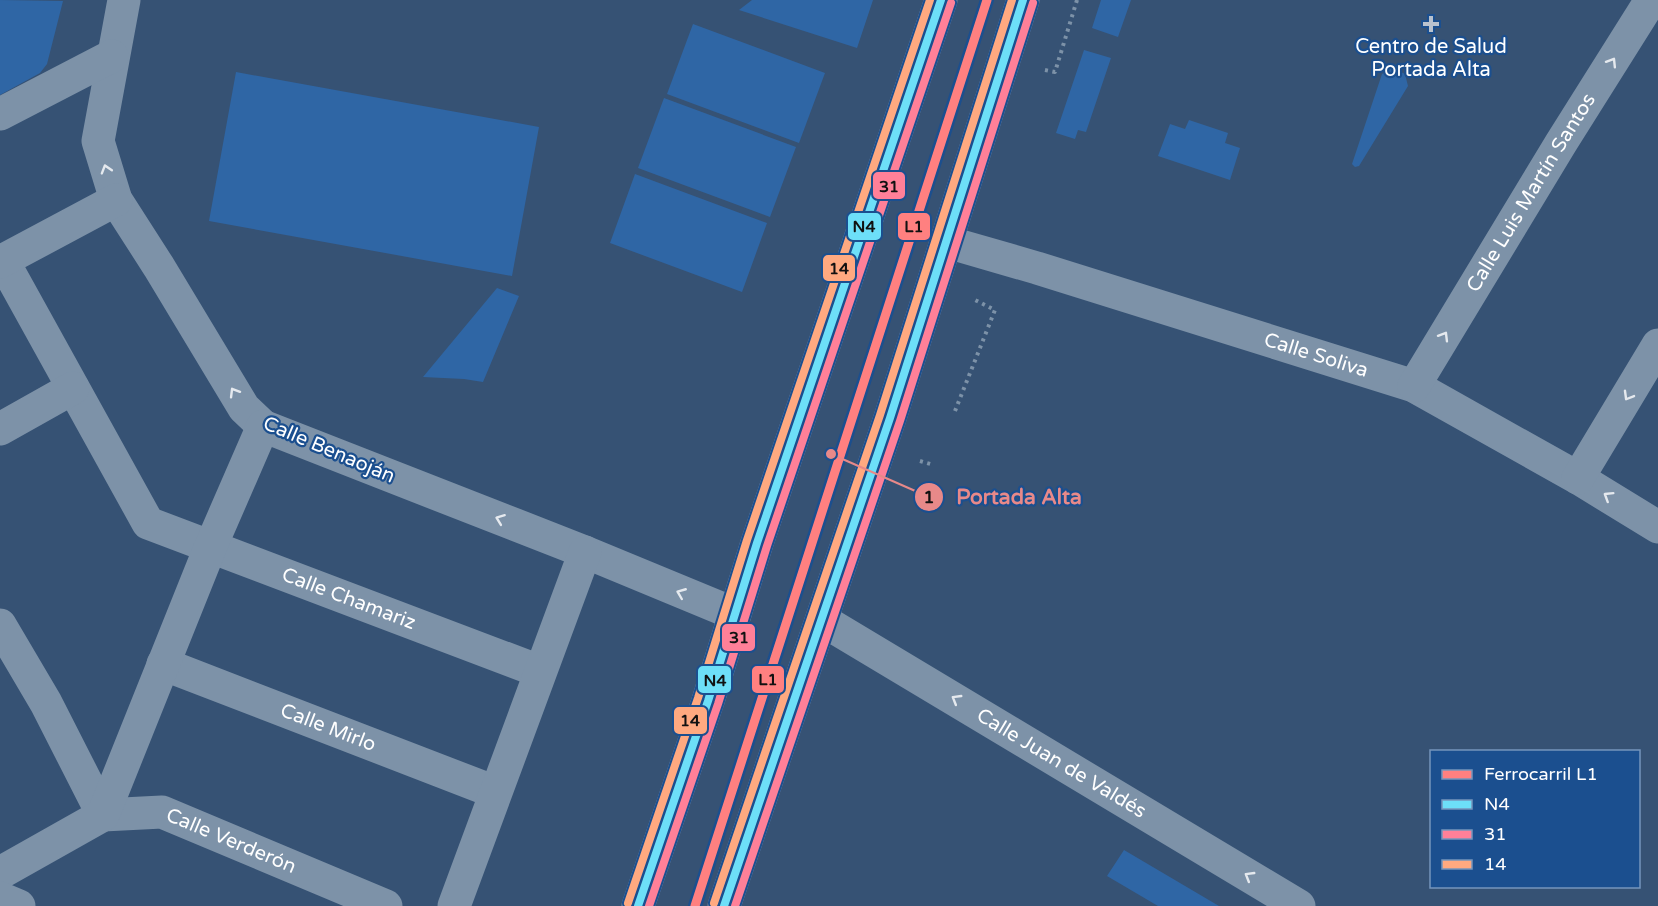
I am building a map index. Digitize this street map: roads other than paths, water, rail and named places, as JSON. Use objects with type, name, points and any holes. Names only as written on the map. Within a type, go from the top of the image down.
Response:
[{"type":"main road","points":[[638,906],[757,543],[941,0]]},
{"type":"main road","points":[[724,906],[822,620],[947,242],[1023,0]]},
{"type":"street","name":"Calle Benaoján","points":[[124,0],[98,141],[116,200],[244,408],[263,426],[585,552],[735,614]]},
{"type":"street","name":"Calle Luis Martín Santos","points":[[1414,386],[1561,143],[1651,0]]},
{"type":"street","points":[[0,114],[112,56]]},
{"type":"street","points":[[1,262],[116,200]]},
{"type":"street","name":"Calle Soliva","points":[[947,242],[1414,386],[1578,478],[1658,527]]},
{"type":"street","name":"Calle Chamariz","points":[[1,262],[148,523],[539,671]]},
{"type":"street","points":[[1578,478],[1658,345]]},
{"type":"street","points":[[0,429],[73,388]]},
{"type":"street","points":[[0,873],[103,815],[210,548],[263,426]]},
{"type":"street","points":[[454,906],[539,671],[585,552]]},
{"type":"street","name":"Calle Juan de Valdés","points":[[822,620],[1299,906]]},
{"type":"street","points":[[0,625],[46,703],[103,815]]},
{"type":"street","name":"Calle Mirlo","points":[[163,664],[495,792]]},
{"type":"street","name":"Calle Verderón","points":[[103,815],[162,812],[386,906]]},
{"type":"street","points":[[0,898],[19,906]]},
{"type":"rail line","name":"L1","points":[[695,906],[987,0]]},
{"type":"place","name":"Centro de Salud Portada Alta","points":[[1431,24]]},
{"type":"place","name":"Portada Alta","points":[[831,454]]}]
